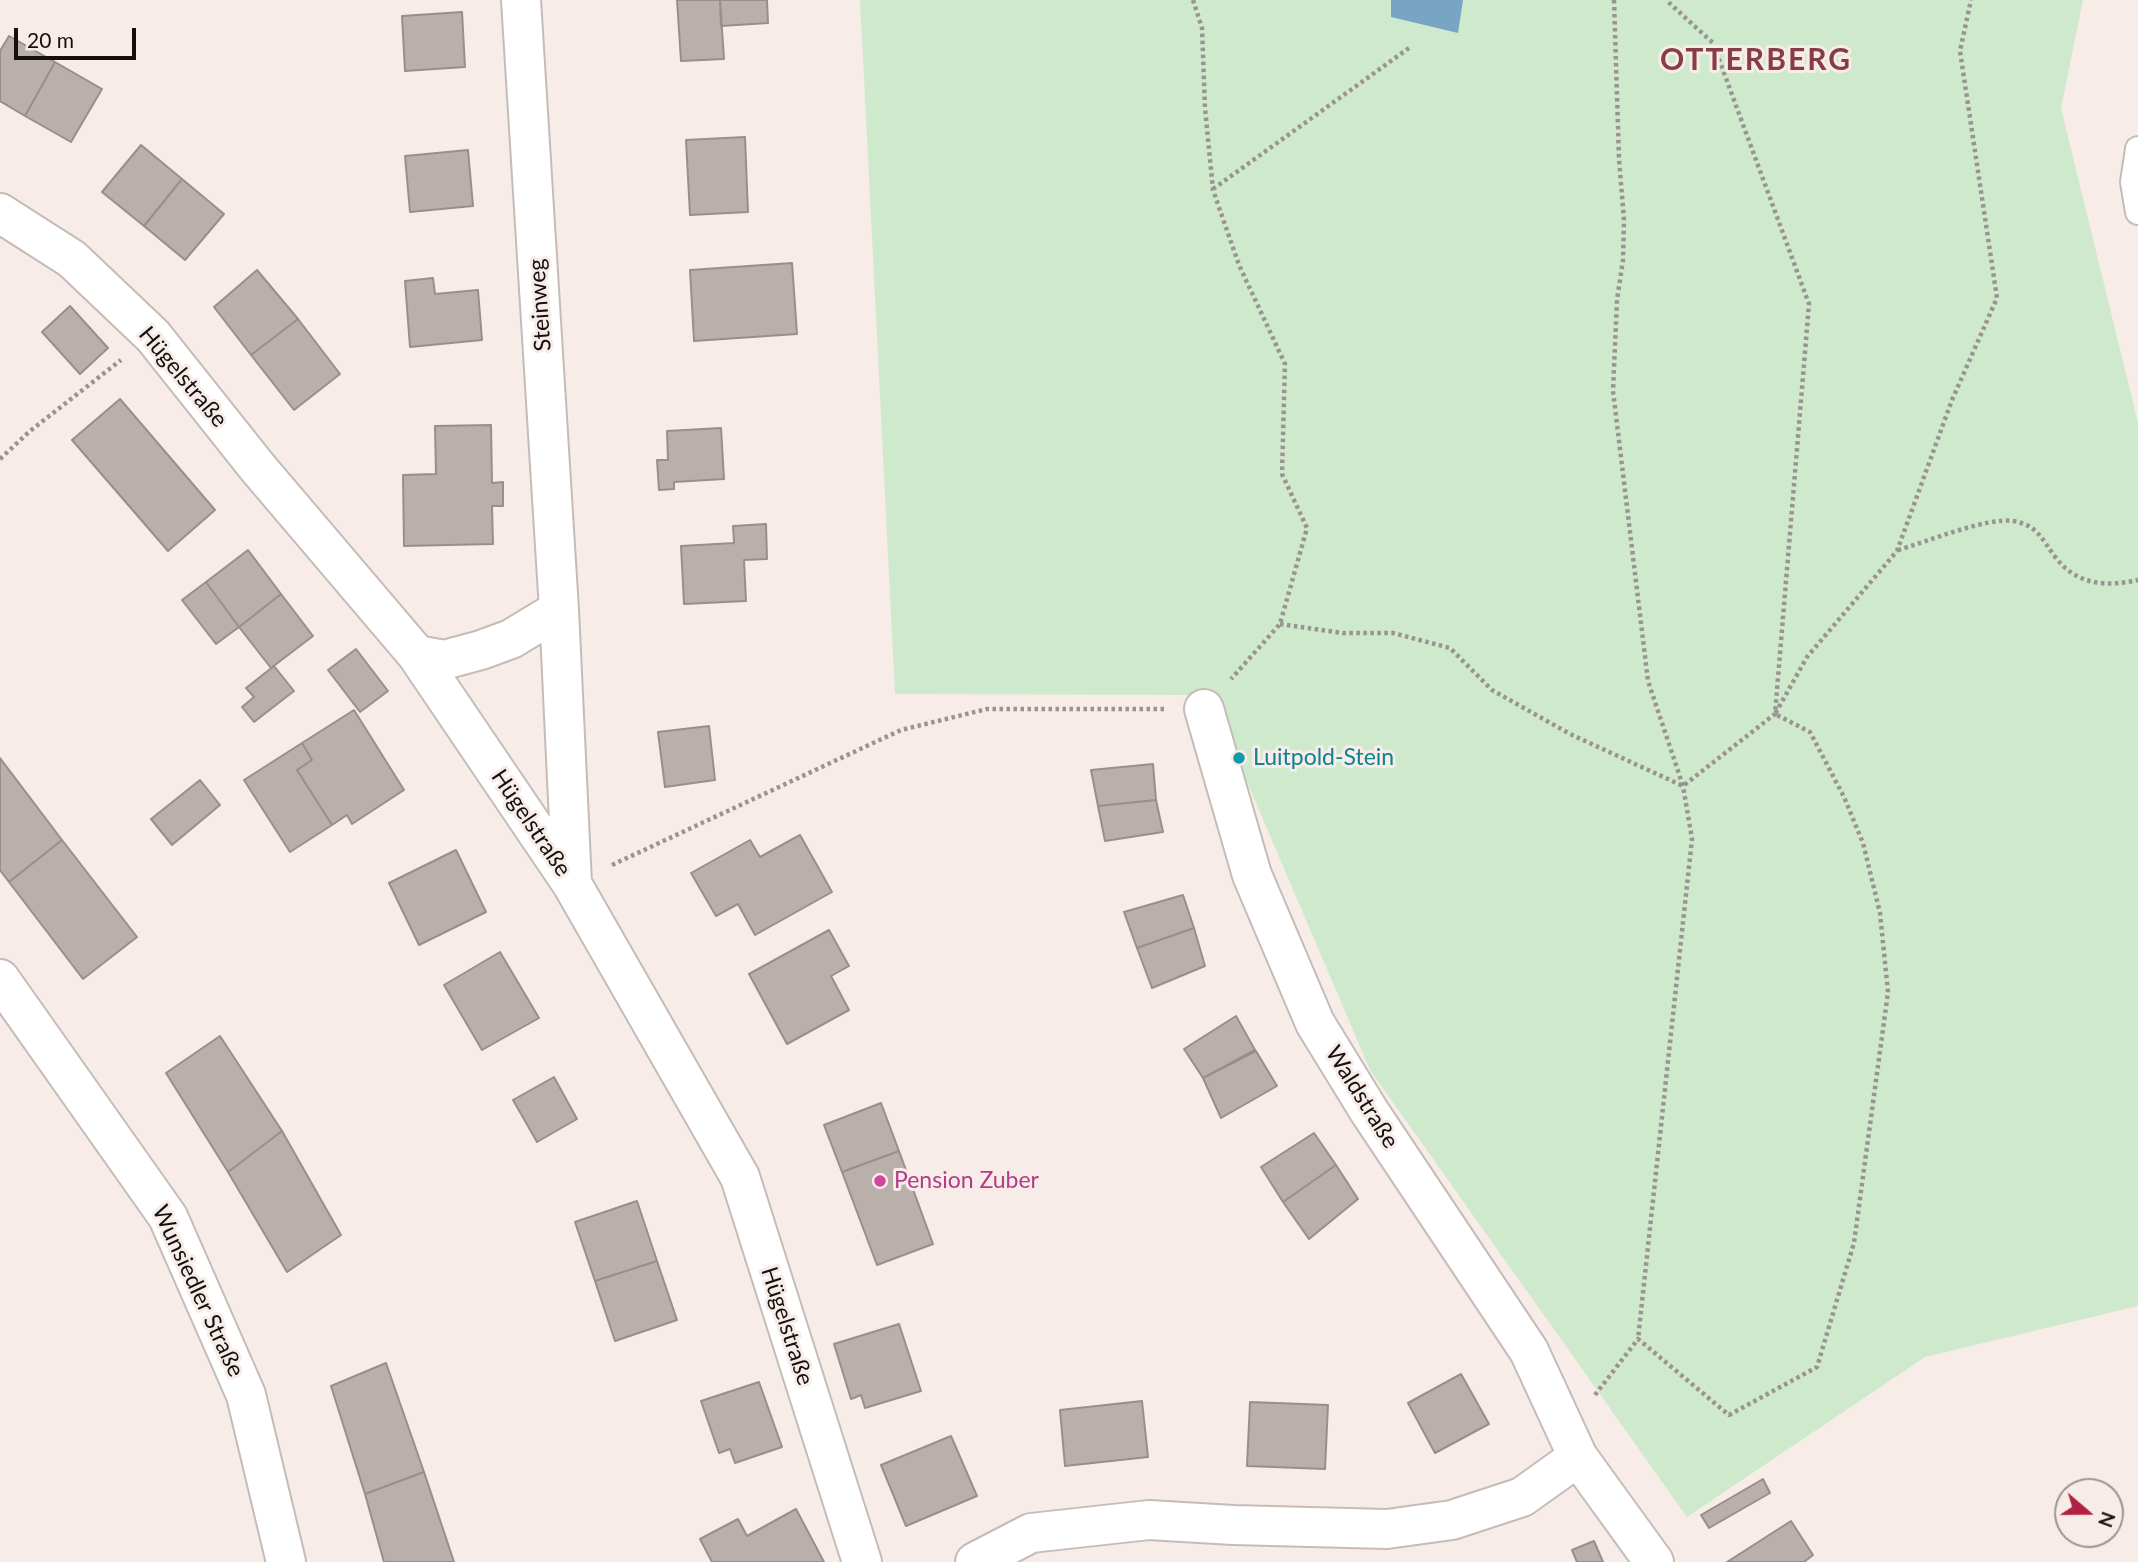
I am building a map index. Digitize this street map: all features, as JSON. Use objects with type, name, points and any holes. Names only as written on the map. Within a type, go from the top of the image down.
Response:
[{"type":"street","name":"Steinweg","points":[[521,0],[559,610],[572,884]]},
{"type":"street","name":"Hügelstraße","points":[[0,213],[72,259],[153,336],[258,468],[417,655],[572,884],[740,1177],[862,1562]]},
{"type":"street","points":[[417,655],[444,660],[481,650],[511,639],[559,610]]},
{"type":"street","name":"Waldstraße","points":[[1204,709],[1252,875],[1315,1023],[1369,1111],[1529,1351],[1573,1444],[1654,1562]]},
{"type":"street","name":"Wunsiedler Straße","points":[[0,979],[168,1217],[246,1395],[286,1562]]},
{"type":"street","points":[[975,1562],[1031,1533],[1149,1520],[1387,1529],[1452,1520],[1522,1497],[1573,1444]]},
{"type":"lane","points":[[2138,149],[2133,182],[2138,212]]},
{"type":"path","points":[[572,884],[901,730],[987,709],[1204,709],[1279,624],[1307,528],[1282,474],[1285,364],[1239,265],[1213,190],[1205,108],[1202,28],[1194,0]]},
{"type":"path","points":[[1573,1444],[1638,1339],[1692,839],[1683,786],[1647,681],[1613,391],[1624,220],[1619,159],[1614,0]]},
{"type":"path","points":[[1666,0],[1713,43],[1809,304],[1775,714]]},
{"type":"path","points":[[1683,786],[1775,714],[1807,657],[1897,551],[1952,400],[1997,298],[1960,51],[1971,0]]},
{"type":"path","points":[[1213,190],[1409,48]]},
{"type":"path","points":[[0,459],[30,431],[153,336]]},
{"type":"path","points":[[1897,551],[1987,523],[2011,520],[2031,526],[2044,538],[2055,558],[2085,581],[2115,585],[2138,580]]},
{"type":"path","points":[[1279,624],[1343,633],[1393,633],[1450,648],[1492,690],[1570,734],[1683,786]]},
{"type":"path","points":[[1638,1339],[1729,1415],[1817,1367],[1854,1243],[1888,992],[1880,913],[1863,844],[1844,797],[1810,732],[1775,714]]},
{"type":"green space","points":[[860,0],[2083,0],[2061,108],[2138,423],[2138,1306],[1925,1357],[1687,1517],[1370,1070],[1210,695],[895,694]]},
{"type":"water","points":[[1391,0],[1463,0],[1458,33],[1391,17]]},
{"type":"building","points":[[677,0],[720,0],[724,59],[681,61]]},
{"type":"building","points":[[720,0],[767,0],[768,23],[721,26]]},
{"type":"building","points":[[462,12],[465,67],[405,71],[402,16]]},
{"type":"building","points":[[9,36],[55,62],[25,116],[0,101],[0,51]]},
{"type":"building","points":[[55,62],[102,89],[71,142],[25,116]]},
{"type":"building","points":[[745,137],[748,212],[690,215],[686,140]]},
{"type":"building","points":[[141,145],[182,179],[144,226],[102,192]]},
{"type":"building","points":[[468,150],[473,206],[410,212],[405,156]]},
{"type":"building","points":[[182,179],[224,214],[185,260],[144,226]]},
{"type":"building","points":[[792,263],[797,334],[694,341],[690,270]]},
{"type":"building","points":[[257,270],[298,319],[251,355],[214,307]]},
{"type":"building","points":[[433,278],[435,294],[478,290],[482,340],[410,347],[405,281]]},
{"type":"building","points":[[70,306],[108,348],[80,374],[42,332]]},
{"type":"building","points":[[298,319],[340,374],[294,410],[251,355]]},
{"type":"building","points":[[120,399],[215,510],[168,551],[72,440]]},
{"type":"building","points":[[491,425],[492,483],[503,482],[503,506],[492,506],[493,544],[404,546],[403,475],[436,474],[435,426]]},
{"type":"building","points":[[721,428],[724,479],[674,482],[674,489],[659,490],[657,460],[668,460],[667,431]]},
{"type":"building","points":[[766,524],[767,559],[744,560],[746,601],[684,604],[681,546],[734,543],[733,526]]},
{"type":"building","points":[[248,550],[281,594],[239,627],[206,582]]},
{"type":"building","points":[[206,582],[239,627],[216,644],[182,600]]},
{"type":"building","points":[[281,594],[313,636],[271,668],[239,627]]},
{"type":"building","points":[[356,649],[388,691],[360,712],[328,670]]},
{"type":"building","points":[[274,666],[294,691],[254,722],[242,707],[254,697],[246,688]]},
{"type":"building","points":[[354,710],[404,790],[352,824],[347,815],[332,825],[297,770],[312,760],[302,743]]},
{"type":"building","points":[[709,726],[715,780],[665,787],[658,732]]},
{"type":"building","points":[[302,743],[312,760],[297,770],[332,825],[290,852],[244,780]]},
{"type":"building","points":[[0,758],[62,840],[9,882],[0,870]]},
{"type":"building","points":[[1153,764],[1156,800],[1098,806],[1091,770]]},
{"type":"building","points":[[200,780],[220,805],[172,845],[151,819]]},
{"type":"building","points":[[1156,800],[1163,832],[1105,841],[1098,806]]},
{"type":"building","points":[[800,835],[832,892],[755,935],[738,904],[716,916],[691,873],[750,840],[760,857]]},
{"type":"building","points":[[62,840],[137,937],[83,979],[9,882]]},
{"type":"building","points":[[456,850],[486,912],[419,945],[389,883]]},
{"type":"building","points":[[1183,895],[1194,928],[1137,948],[1124,912]]},
{"type":"building","points":[[1194,928],[1205,966],[1152,988],[1137,948]]},
{"type":"building","points":[[829,930],[849,966],[831,976],[849,1010],[787,1044],[749,974]]},
{"type":"building","points":[[500,952],[539,1018],[482,1050],[444,985]]},
{"type":"building","points":[[1236,1016],[1255,1050],[1203,1078],[1184,1049]]},
{"type":"building","points":[[220,1036],[282,1131],[228,1172],[166,1073]]},
{"type":"building","points":[[1256,1051],[1277,1086],[1221,1118],[1203,1078]]},
{"type":"building","points":[[554,1077],[577,1119],[537,1142],[513,1100]]},
{"type":"building","points":[[881,1103],[899,1151],[842,1172],[824,1125]]},
{"type":"building","points":[[282,1131],[341,1235],[287,1272],[228,1172]]},
{"type":"building","points":[[1314,1133],[1336,1165],[1283,1202],[1261,1167]]},
{"type":"building","points":[[899,1151],[933,1244],[877,1265],[842,1172]]},
{"type":"building","points":[[1336,1165],[1358,1199],[1309,1239],[1283,1202]]},
{"type":"building","points":[[637,1201],[657,1261],[595,1281],[575,1222]]},
{"type":"building","points":[[657,1261],[677,1320],[615,1341],[595,1281]]},
{"type":"building","points":[[899,1324],[921,1391],[865,1408],[861,1395],[851,1399],[834,1344]]},
{"type":"building","points":[[386,1363],[424,1472],[365,1494],[331,1386]]},
{"type":"building","points":[[1461,1374],[1489,1424],[1435,1453],[1408,1403]]},
{"type":"building","points":[[759,1382],[782,1447],[735,1463],[730,1449],[719,1453],[701,1401]]},
{"type":"building","points":[[1142,1401],[1148,1457],[1065,1466],[1060,1410]]},
{"type":"building","points":[[1250,1402],[1328,1405],[1325,1469],[1247,1466]]},
{"type":"building","points":[[951,1436],[977,1496],[906,1526],[881,1465]]},
{"type":"building","points":[[424,1472],[454,1562],[384,1562],[365,1494]]},
{"type":"building","points":[[1763,1479],[1770,1493],[1709,1528],[1701,1515]]},
{"type":"building","points":[[796,1509],[824,1562],[712,1562],[700,1539],[738,1519],[747,1536]]},
{"type":"building","points":[[1791,1521],[1813,1555],[1804,1562],[1727,1562]]},
{"type":"building","points":[[1594,1541],[1603,1562],[1577,1562],[1572,1550]]},
{"type":"place","name":"Luitpold-Stein","points":[[1239,758]]},
{"type":"place","name":"Pension Zuber","points":[[880,1181]]},
{"type":"district","name":"OTTERBERG","points":[[1756,60]]}]
